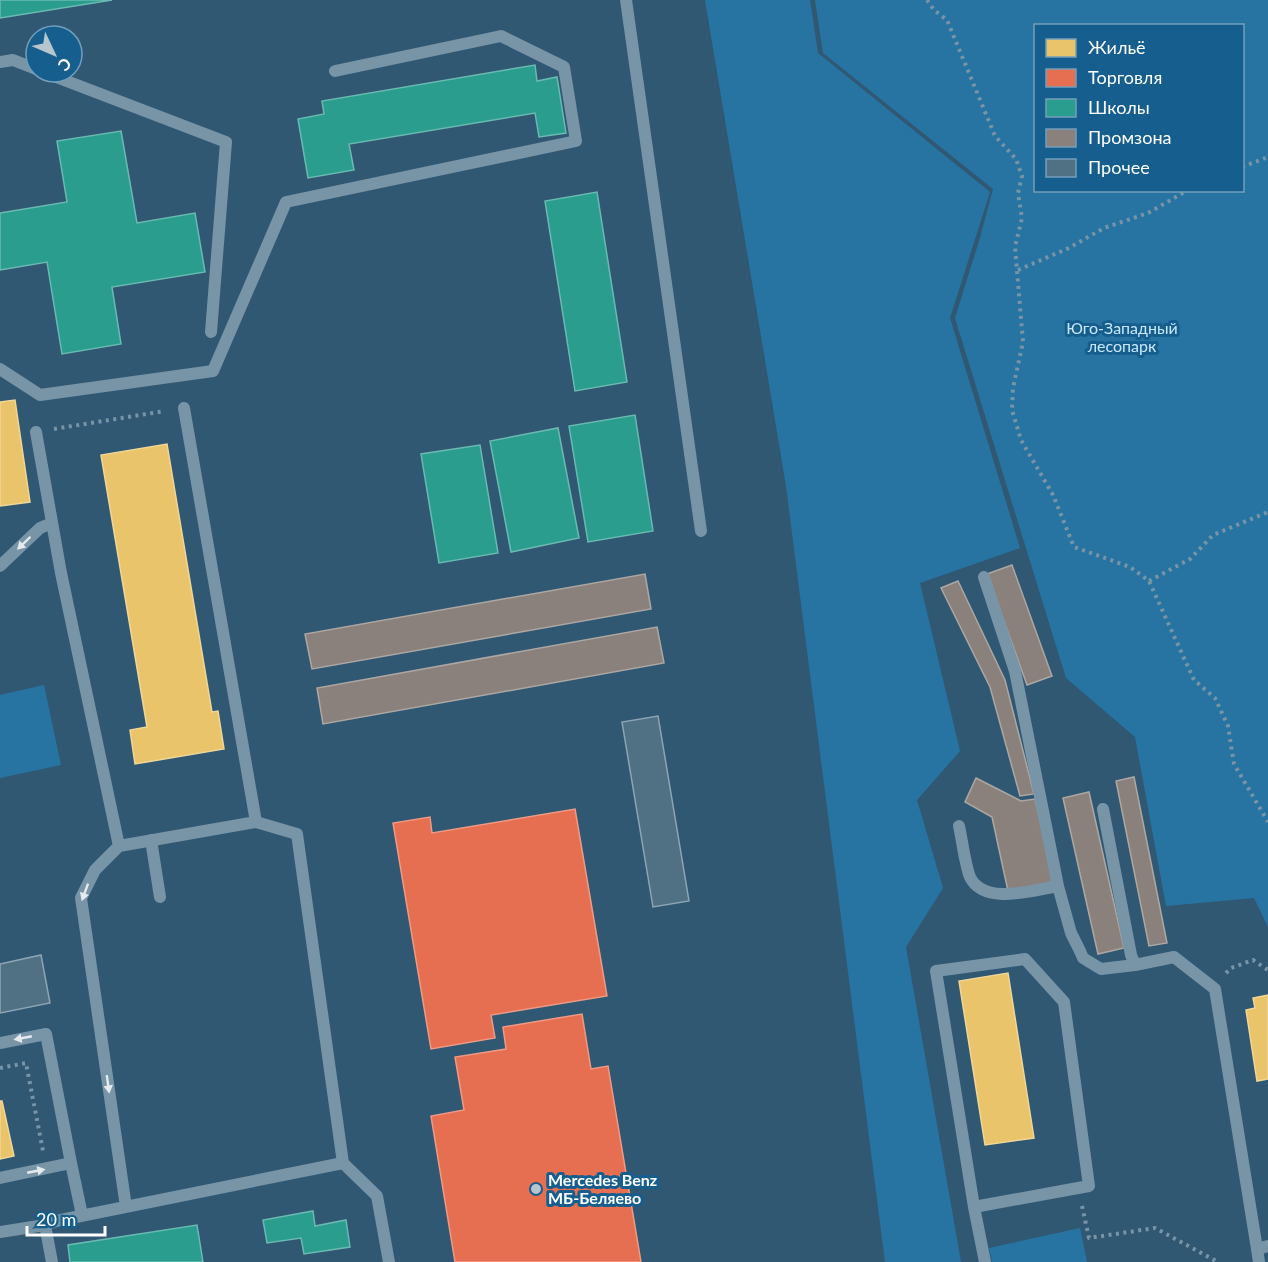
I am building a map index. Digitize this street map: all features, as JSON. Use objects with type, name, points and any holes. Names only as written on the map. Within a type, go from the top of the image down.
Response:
[{"type":"lane","points":[[626,0],[701,531]]},
{"type":"lane","points":[[0,369],[40,395],[213,371],[286,202],[576,141],[564,67],[501,36],[335,71]]},
{"type":"lane","points":[[0,62],[13,60],[24,64]]},
{"type":"lane","points":[[75,84],[226,142],[211,332]]},
{"type":"lane","points":[[184,408],[256,822]]},
{"type":"lane","points":[[36,432],[61,573],[119,846]]},
{"type":"lane","points":[[0,566],[40,528],[52,523]]},
{"type":"lane","points":[[984,577],[1015,671],[1058,886],[1071,933],[1083,957],[1101,969],[1174,957],[1215,988],[1263,1248],[1259,1262]]},
{"type":"lane","points":[[1103,809],[1131,955],[1135,965]]},
{"type":"lane","points":[[126,1207],[81,898],[95,870],[119,846],[256,822],[297,834],[344,1163],[377,1196],[389,1262]]},
{"type":"lane","points":[[958,826],[970,876],[976,886],[991,894],[1008,894],[1058,886]]},
{"type":"lane","points":[[151,840],[160,897]]},
{"type":"lane","points":[[974,1207],[1089,1186],[1064,1002],[1025,959],[936,971],[974,1207],[985,1262]]},
{"type":"lane","points":[[0,1043],[46,1034],[82,1215]]},
{"type":"lane","points":[[0,1178],[71,1163]]},
{"type":"lane","points":[[0,1232],[45,1225],[82,1215],[344,1163]]},
{"type":"lane","points":[[45,1225],[52,1262]]},
{"type":"path","points":[[927,0],[934,10],[947,20],[995,136],[1016,159],[1022,176],[1018,192],[1022,218],[1015,247],[1023,342],[1013,388],[1012,410],[1021,440],[1053,495],[1074,547],[1130,567],[1149,581],[1194,680],[1215,698],[1228,726],[1233,764],[1268,822]]},
{"type":"path","points":[[1244,166],[1268,157]]},
{"type":"path","points":[[1018,270],[1069,248],[1104,228],[1148,213],[1185,192]]},
{"type":"path","points":[[36,432],[184,408]]},
{"type":"path","points":[[1149,581],[1190,559],[1213,535],[1268,512]]},
{"type":"path","points":[[1215,988],[1231,968],[1253,960],[1268,970]]},
{"type":"path","points":[[0,1068],[26,1063],[43,1151]]},
{"type":"path","points":[[1079,1188],[1089,1238],[1155,1228],[1218,1262]]},
{"type":"green space","points":[[705,0],[810,0],[818,53],[990,192],[950,318],[1020,548],[920,583],[960,751],[917,800],[943,888],[906,947],[961,1262],[885,1262],[786,486]]},
{"type":"green space","name":"Юго-Западный лесопарк","points":[[815,0],[1268,0],[1268,927],[1254,898],[1166,906],[1135,737],[1066,678],[955,318],[993,189],[823,53]]},
{"type":"green space","points":[[44,685],[61,765],[0,778],[0,695]]},
{"type":"green space","points":[[1080,1228],[1087,1262],[992,1262],[989,1248]]},
{"type":"building: Жильё","points":[[15,400],[30,502],[0,506],[0,402]]},
{"type":"building: Жильё","points":[[167,444],[212,712],[218,711],[224,749],[135,764],[130,730],[147,727],[101,455]]},
{"type":"building: Жильё","points":[[1008,973],[1034,1138],[985,1145],[959,981]]},
{"type":"building: Жильё","points":[[1268,995],[1268,1079],[1257,1081],[1246,1010],[1255,1008],[1253,998]]},
{"type":"building: Жильё","points":[[0,1101],[2,1101],[14,1156],[0,1159]]},
{"type":"building: Торговля","points":[[575,809],[607,996],[491,1015],[495,1038],[431,1049],[393,823],[430,817],[432,833]]},
{"type":"building: Торговля","name":"Mercedes Benz МБ-Беляево","points":[[582,1014],[591,1069],[608,1066],[641,1262],[455,1262],[431,1116],[464,1110],[455,1057],[506,1049],[503,1027]]},
{"type":"building: Школы","points":[[0,0],[112,0],[0,18]]},
{"type":"building: Школы","points":[[535,65],[537,81],[557,77],[566,133],[539,137],[535,113],[349,144],[354,170],[308,178],[298,119],[324,114],[322,101]]},
{"type":"building: Школы","points":[[121,131],[137,223],[195,213],[205,272],[112,287],[121,344],[62,354],[47,262],[0,270],[0,213],[67,202],[57,141]]},
{"type":"building: Школы","points":[[597,192],[627,382],[575,391],[545,201]]},
{"type":"building: Школы","points":[[635,415],[653,531],[588,542],[569,426]]},
{"type":"building: Школы","points":[[558,428],[579,538],[511,552],[490,441]]},
{"type":"building: Школы","points":[[480,445],[498,553],[439,563],[421,454]]},
{"type":"building: Школы","points":[[313,1211],[315,1226],[346,1220],[350,1247],[304,1254],[301,1238],[267,1243],[263,1220]]},
{"type":"building: Школы","points":[[197,1225],[203,1262],[70,1262],[68,1245]]},
{"type":"building: Промзона","points":[[1012,565],[1052,676],[1027,685],[987,574]]},
{"type":"building: Промзона","points":[[645,574],[651,609],[312,669],[305,634]]},
{"type":"building: Промзона","points":[[958,581],[1005,680],[1034,794],[1020,796],[990,687],[941,588]]},
{"type":"building: Промзона","points":[[657,627],[664,663],[323,724],[317,688]]},
{"type":"building: Промзона","points":[[1134,777],[1167,943],[1149,946],[1116,781]]},
{"type":"building: Промзона","points":[[976,778],[1021,801],[1035,799],[1054,882],[1008,891],[992,817],[965,802]]},
{"type":"building: Промзона","points":[[1089,792],[1124,948],[1098,954],[1063,798]]},
{"type":"building: Прочее","points":[[658,716],[689,901],[653,907],[622,722]]},
{"type":"building: Прочее","points":[[41,955],[50,1003],[0,1013],[0,964]]},
{"type":"place","name":"Mercedes Benz МБ-Беляево","points":[[536,1189]]}]
